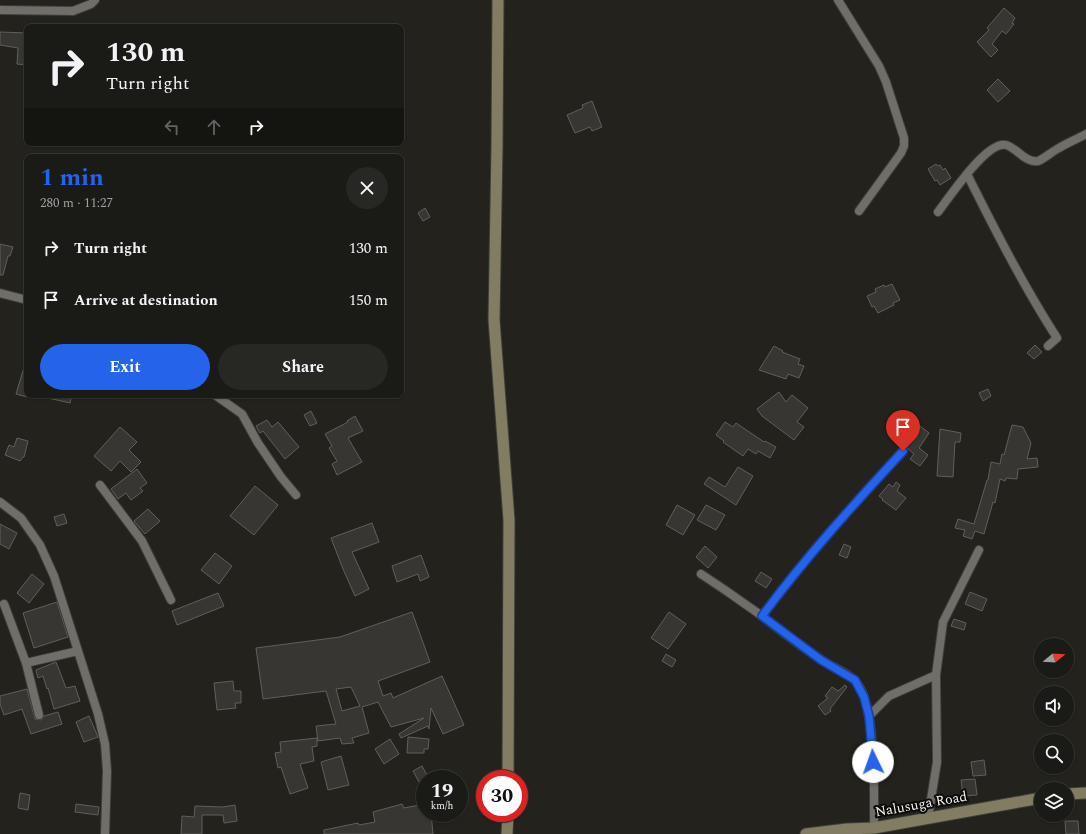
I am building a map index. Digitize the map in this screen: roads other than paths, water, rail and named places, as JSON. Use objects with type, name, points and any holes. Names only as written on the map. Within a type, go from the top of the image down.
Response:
[{"type":"street","points":[[0,10],[73,11],[91,4],[95,0]]},
{"type":"street","points":[[498,0],[494,320],[509,520],[510,615],[508,770]]},
{"type":"street","points":[[838,0],[879,66],[886,82],[904,138],[904,146],[901,153],[859,211]]},
{"type":"street","points":[[938,212],[985,153],[995,147],[1004,144],[1015,149],[1024,157],[1033,161],[1039,161],[1086,134]]},
{"type":"street","points":[[967,174],[1014,266],[1037,307],[1057,338],[1048,346]]},
{"type":"street","points":[[0,293],[24,299]]},
{"type":"street","points":[[219,398],[242,414],[258,443],[281,478],[296,495]]},
{"type":"street","points":[[762,616],[779,593],[847,512],[903,451]]},
{"type":"street","points":[[100,485],[142,541],[171,600]]},
{"type":"street","points":[[0,502],[21,518],[40,546],[54,576],[98,714],[105,744],[107,771],[105,834]]},
{"type":"street","points":[[928,818],[937,762],[936,676],[943,622],[980,550]]},
{"type":"street","points":[[700,574],[762,616],[821,660],[855,680],[864,697],[869,716],[872,748],[874,828]]},
{"type":"street","points":[[4,604],[26,663],[39,715]]},
{"type":"street","points":[[26,663],[78,651]]},
{"type":"street","points":[[869,716],[889,696],[936,676]]},
{"type":"street","points":[[1074,794],[1086,793]]},
{"type":"street","name":"Nalusuga Road","points":[[806,834],[847,829],[874,828],[1034,799]]},
{"type":"street","points":[[507,834],[508,822]]}]
